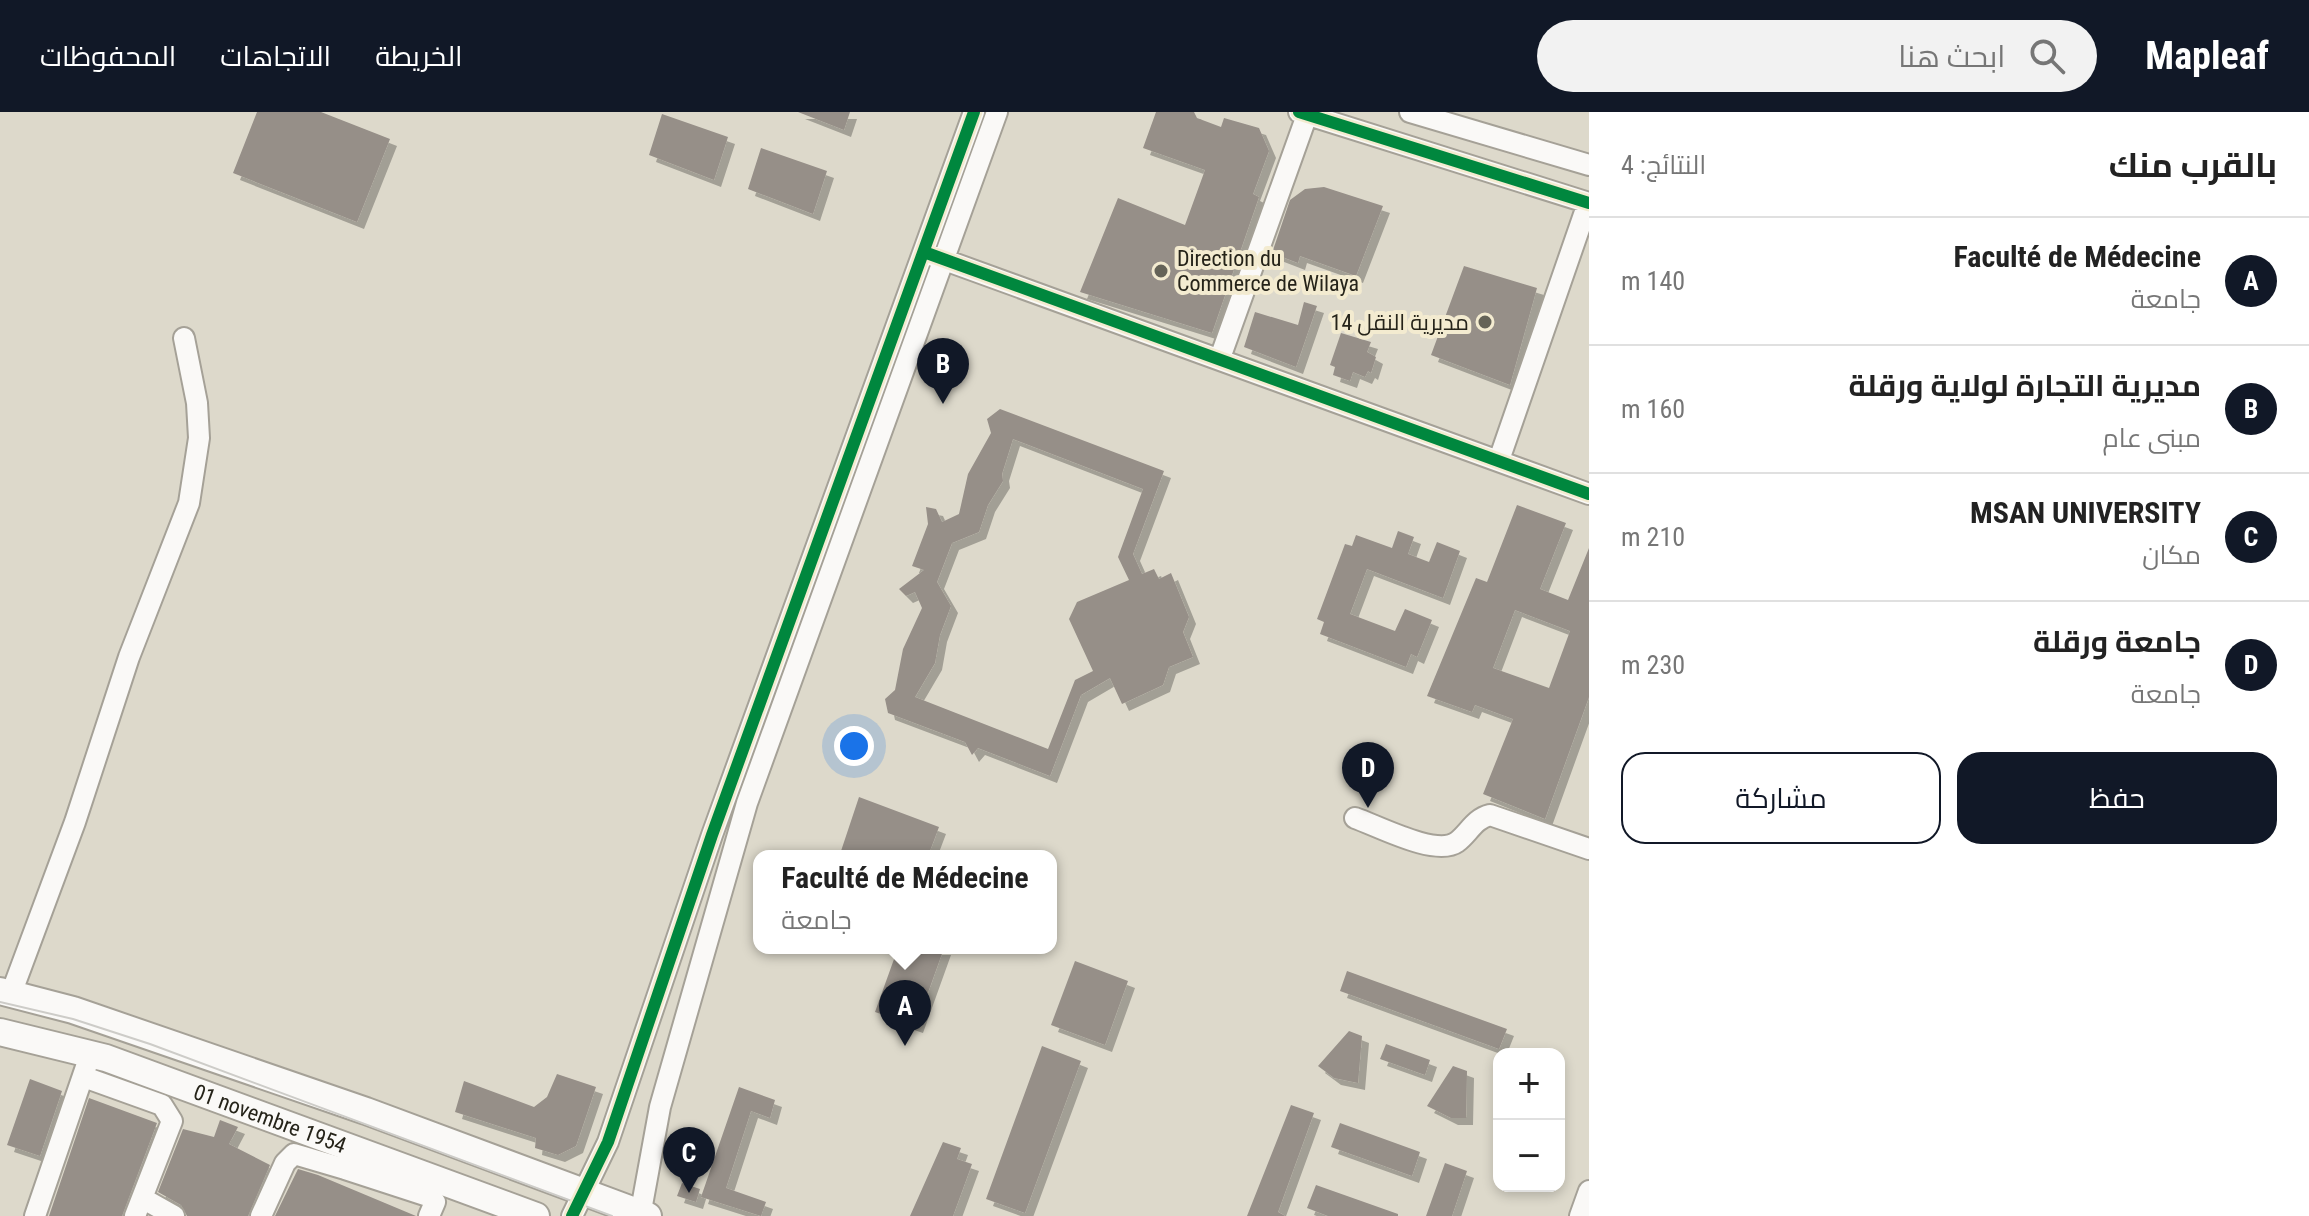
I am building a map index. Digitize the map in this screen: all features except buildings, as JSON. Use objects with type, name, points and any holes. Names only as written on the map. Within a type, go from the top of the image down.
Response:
[{"type":"main road","points":[[6,992],[73,1010],[366,1111],[643,1215]]},
{"type":"main road","name":"01 novembre 1954","points":[[0,1032],[86,1065],[198,1090],[348,1158],[536,1216]]},
{"type":"street","points":[[572,1216],[586,1193],[638,1058],[798,596],[974,112]]},
{"type":"street","points":[[643,1215],[660,1107],[747,803],[997,112]]},
{"type":"street","points":[[1410,112],[1589,165]]},
{"type":"street","points":[[1220,358],[1303,113],[1589,203],[1499,460]]},
{"type":"street","points":[[924,252],[1589,494]]},
{"type":"street","points":[[6,992],[75,822],[129,657],[189,503],[199,438],[197,403],[184,338]]},
{"type":"street","points":[[798,596],[819,604]]},
{"type":"street","points":[[749,734],[769,742]]},
{"type":"street","points":[[1355,818],[1434,848],[1449,846],[1481,817],[1490,815],[1589,849]]},
{"type":"street","points":[[35,1216],[86,1065],[162,1105],[170,1113],[172,1121]]},
{"type":"street","points":[[174,1216],[139,1207],[172,1121],[198,1090]]},
{"type":"street","points":[[261,1216],[285,1163],[294,1154],[348,1158],[431,1197],[435,1202],[429,1216]]},
{"type":"street","points":[[1580,1216],[1589,1191]]},
{"type":"tram line","points":[[0,1002],[73,1019],[150,1044],[612,1216]]},
{"type":"cycle path","points":[[572,1216],[608,1142],[712,835],[974,112]]},
{"type":"cycle path","points":[[1299,112],[1589,203]]},
{"type":"cycle path","points":[[924,252],[1589,494]]},
{"type":"place","name":"Direction du Commerce de Wilaya","points":[[1161,271]]},
{"type":"place","name":"مديرية النقل 14","points":[[1485,322]]},
{"type":"place","name":"مديرية التجارة لولاية ورقلة","points":[[943,404]]},
{"type":"place","name":"جامعة ورقلة","points":[[1368,808]]},
{"type":"place","name":"Faculté de Médecine","points":[[905,1046]]},
{"type":"place","name":"MSAN UNIVERSITY","points":[[689,1193]]}]
